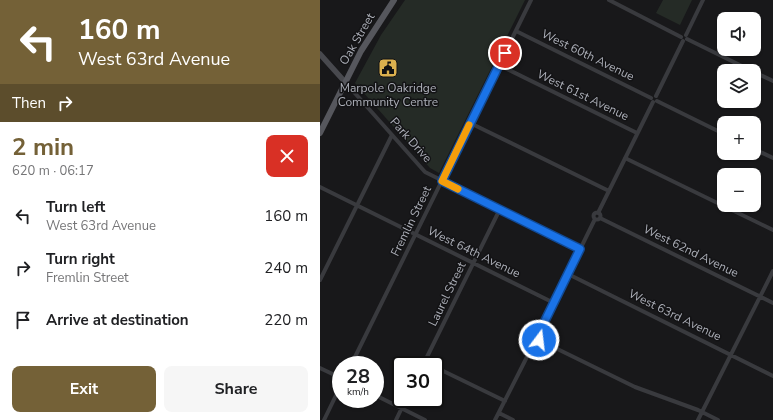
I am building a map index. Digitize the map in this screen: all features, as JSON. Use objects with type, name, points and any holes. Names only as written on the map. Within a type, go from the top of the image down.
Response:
[{"type":"main road","name":"Oak Street","points":[[320,133],[369,38],[394,0]]},
{"type":"street","name":"Fremlin Street","points":[[355,356],[531,0]]},
{"type":"street","points":[[609,0],[738,64]]},
{"type":"street","points":[[495,420],[598,216],[608,191],[703,0]]},
{"type":"street","name":"West 60th Avenue","points":[[516,31],[717,130]]},
{"type":"street","name":"Park Drive","points":[[320,54],[420,168],[442,181]]},
{"type":"street","name":"West 61st Avenue","points":[[499,65],[637,133]]},
{"type":"street","points":[[761,75],[773,81]]},
{"type":"street","points":[[470,123],[608,191]]},
{"type":"street","points":[[320,280],[392,135]]},
{"type":"street","points":[[761,152],[773,158]]},
{"type":"street","points":[[625,158],[773,230]]},
{"type":"street","points":[[442,181],[580,249]]},
{"type":"street","name":"West 64th Avenue","points":[[320,187],[554,303]]},
{"type":"street","name":"Laurel Street","points":[[427,356],[500,210]]},
{"type":"street","name":"West 62nd Avenue","points":[[598,216],[773,303]]},
{"type":"street","points":[[698,420],[773,271]]},
{"type":"street","name":"West 63rd Avenue","points":[[568,274],[773,376]]},
{"type":"street","points":[[537,339],[635,386],[702,412],[718,420]]},
{"type":"street","points":[[320,368],[332,374]]},
{"type":"street","points":[[444,371],[504,401]]},
{"type":"street","points":[[324,420],[332,404]]},
{"type":"street","points":[[396,420],[402,408],[425,420]]},
{"type":"street","points":[[499,413],[513,420]]},
{"type":"shaded area","points":[[405,0],[525,0],[439,173],[430,168],[355,83],[381,35]]},
{"type":"shaded area","points":[[663,0],[692,0],[680,25],[656,13]]},
{"type":"slow traffic","points":[[458,189],[442,181],[469,125]]},
{"type":"place","name":"Marpole Oakridge Community Centre","points":[[388,68]]},
{"type":"route","points":[[505,53],[442,181],[580,249],[538,335],[539,340]]}]
